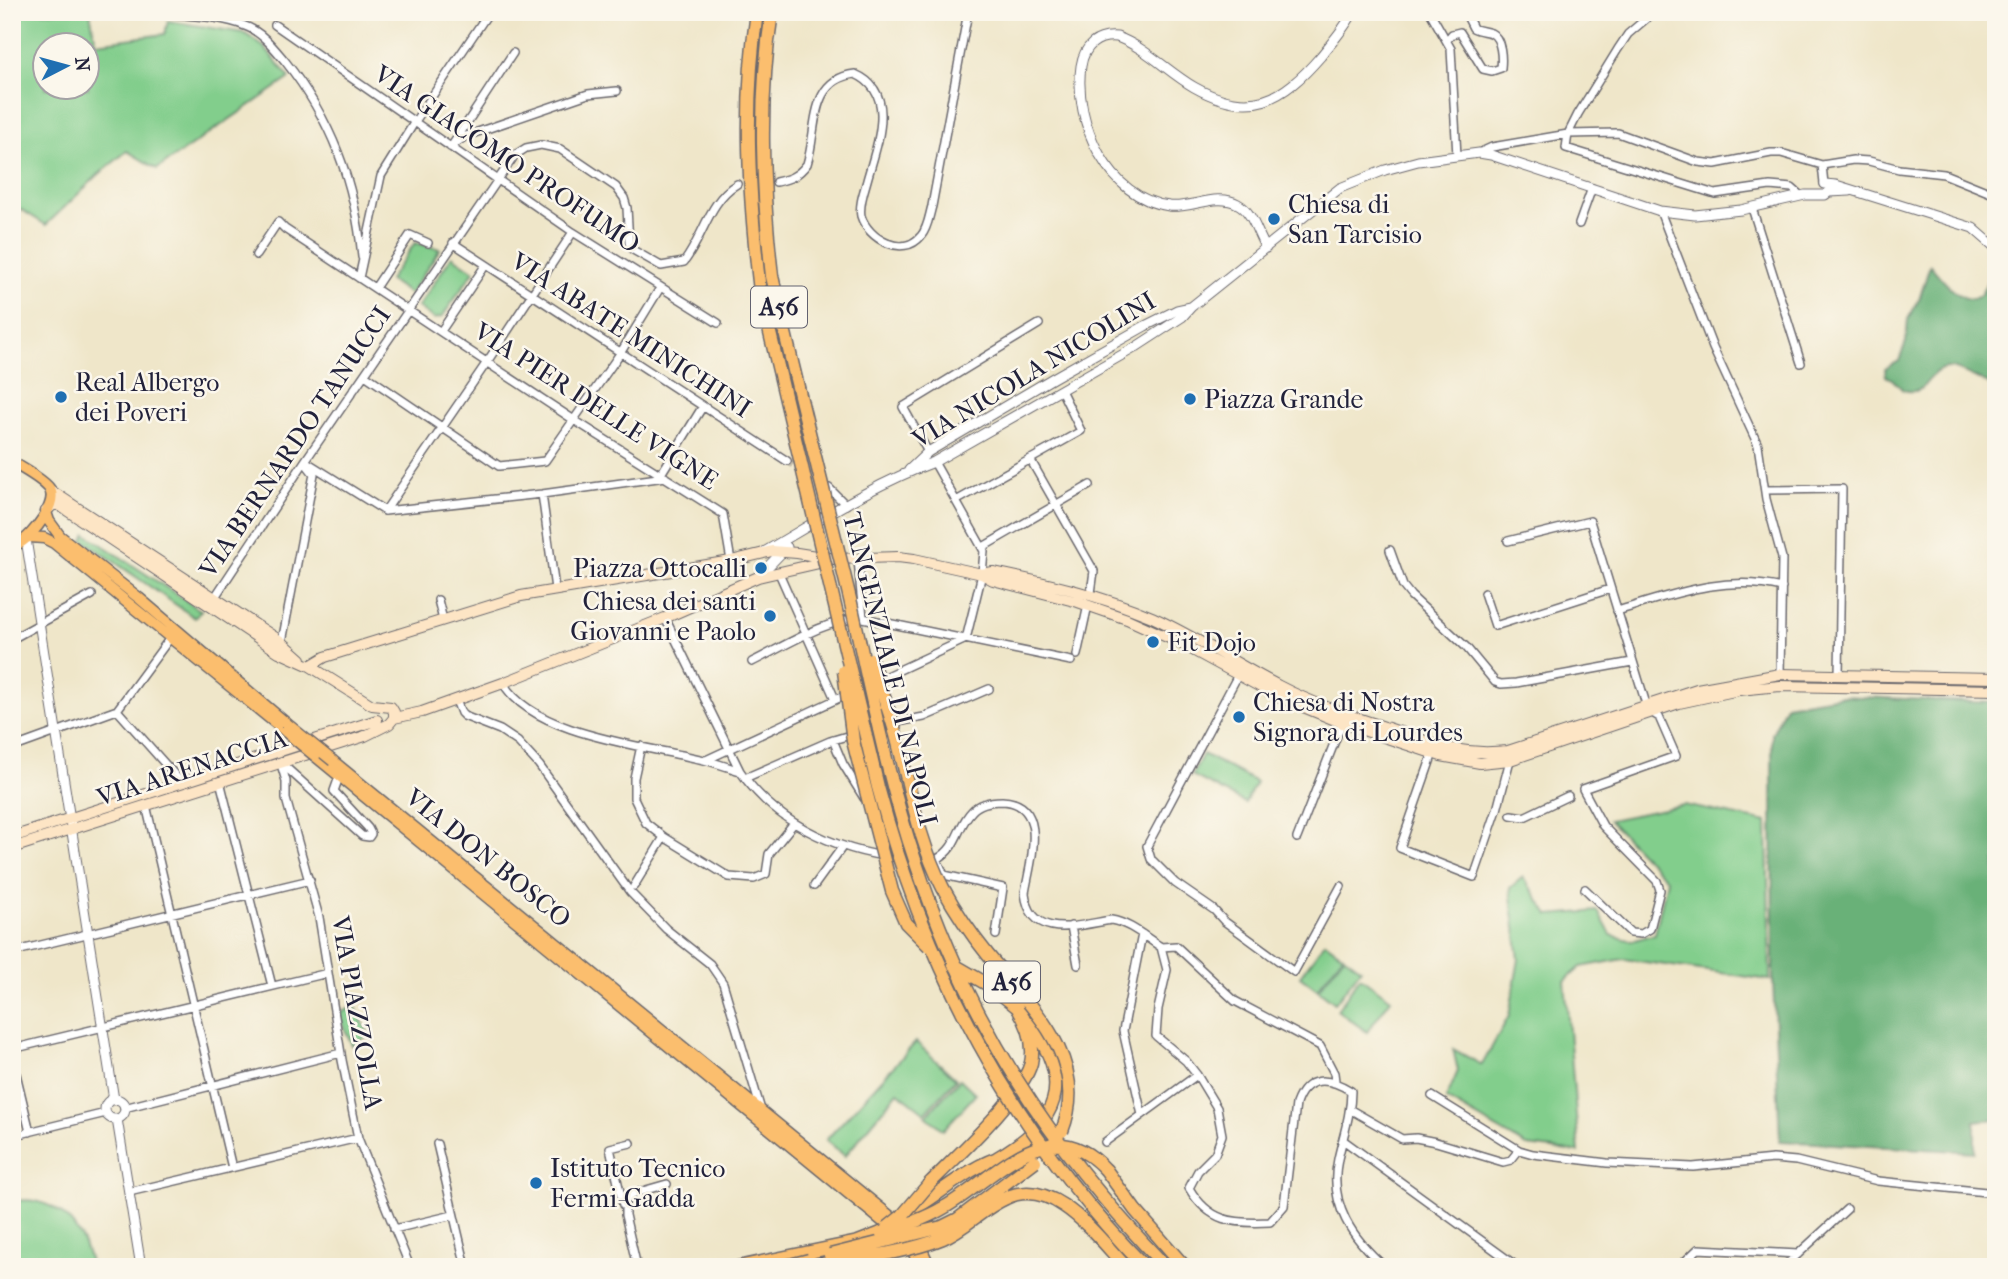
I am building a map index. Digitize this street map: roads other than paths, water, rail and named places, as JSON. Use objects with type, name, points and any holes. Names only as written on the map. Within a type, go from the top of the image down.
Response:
[{"type":"highway","name":"TANGENZIALE DI NAPOLI","points":[[757,12],[750,84],[748,166],[760,291],[878,787],[911,897],[957,1005],[1016,1109],[1070,1182],[1145,1267]]},
{"type":"highway","name":"TANGENZIALE DI NAPOLI","points":[[772,12],[762,135],[766,223],[772,276],[908,840],[934,916],[958,972],[1008,1067],[1052,1135],[1119,1218],[1166,1267]]},
{"type":"highway","name":"A56","points":[[849,596],[891,716],[916,815],[933,868],[966,926],[1047,1026],[1062,1059],[1069,1080],[1071,1100],[1062,1131]]},
{"type":"highway","points":[[841,628],[853,741],[879,845],[900,912],[911,930],[934,951],[959,969],[992,987],[1017,1007],[1036,1031],[1049,1055],[1055,1077],[1050,1109],[1041,1126],[1022,1143],[976,1168],[902,1216]]},
{"type":"highway","points":[[881,1233],[902,1216],[1003,1108],[1026,1076],[1032,1045],[1028,1027],[1017,1007]]},
{"type":"highway","points":[[997,1158],[1057,1143],[1067,1144],[1091,1155],[1185,1267]]},
{"type":"highway","points":[[740,1267],[858,1242],[908,1224],[946,1207],[994,1172],[1038,1146]]},
{"type":"highway","points":[[782,1267],[942,1227],[958,1219],[1035,1161]]},
{"type":"highway","points":[[802,1267],[936,1241],[964,1227],[1006,1198],[1027,1194],[1045,1196],[1062,1203],[1126,1267]]},
{"type":"main road","points":[[12,462],[279,652],[310,666]]},
{"type":"main road","points":[[46,512],[50,489]]},
{"type":"main road","points":[[12,541],[20,543],[28,538],[46,512],[53,505],[59,505],[212,602],[282,642],[310,666],[376,712],[391,723],[394,712],[391,707],[376,712],[365,715],[361,726]]},
{"type":"main road","name":"VIA DON BOSCO","points":[[46,512],[51,525],[60,536],[139,598],[314,756],[342,774],[907,1236]]},
{"type":"main road","name":"VIA DON BOSCO","points":[[28,538],[44,538],[54,543],[170,638],[333,761],[342,774]]},
{"type":"main road","points":[[310,666],[325,657],[520,596],[784,551],[835,559],[906,558],[982,574],[993,580],[1088,605],[1178,642],[1343,718],[1433,753],[1480,763],[1509,756],[1697,689],[1780,674],[1996,678]]},
{"type":"main road","points":[[394,718],[456,701],[503,683],[665,618],[758,577],[835,559]]},
{"type":"main road","points":[[982,574],[994,572],[1090,593],[1154,618],[1240,670]]},
{"type":"main road","points":[[1780,674],[1780,686]]},
{"type":"main road","points":[[1649,708],[1739,690],[1780,686],[1996,690]]},
{"type":"main road","name":"VIA ARENACCIA","points":[[12,848],[182,783],[361,726],[376,712]]},
{"type":"main road","name":"VIA ARENACCIA","points":[[12,837],[146,805],[365,736],[376,712]]},
{"type":"main road","points":[[1343,718],[1461,752],[1509,756]]},
{"type":"main road","name":"VIA DON BOSCO","points":[[690,1058],[761,1110],[907,1236]]},
{"type":"main road","points":[[907,1236],[920,1267]]},
{"type":"main road","points":[[907,1236],[923,1250],[930,1267]]},
{"type":"street","points":[[155,12],[247,26],[270,43],[299,78],[340,153],[357,214],[362,257]]},
{"type":"street","points":[[359,278],[382,176],[414,123],[489,12]]},
{"type":"street","points":[[776,182],[791,179],[807,164],[821,94],[832,80],[855,74],[865,78],[880,100],[881,123],[863,194],[862,217],[870,231],[887,243],[908,245],[920,239],[926,230],[932,206],[968,12]]},
{"type":"street","points":[[1266,248],[1249,214],[1236,203],[1217,200],[1172,207],[1154,203],[1137,194],[1121,180],[1100,155],[1084,121],[1080,79],[1083,55],[1090,44],[1098,39],[1117,37],[1211,95],[1238,104],[1257,103],[1279,95],[1301,79],[1353,12]]},
{"type":"street","points":[[1430,12],[1451,49],[1457,156]]},
{"type":"street","points":[[1447,40],[1460,32],[1483,69],[1492,71],[1501,68],[1502,57],[1497,38],[1494,34],[1473,28],[1465,12]]},
{"type":"street","points":[[1654,12],[1628,34],[1567,134],[1566,148],[1715,194],[1770,186],[1792,188],[1803,196]]},
{"type":"street","name":"VIA GIACOMO PROFUMO","points":[[275,25],[573,232],[718,323]]},
{"type":"street","points":[[450,147],[513,53]]},
{"type":"street","points":[[450,147],[466,136],[588,94],[617,91]]},
{"type":"street","points":[[1191,307],[1340,188],[1385,170],[1418,162],[1479,153],[1492,147],[1567,134],[1618,133],[1698,162],[1715,164],[1771,153],[1781,153],[1822,165],[1853,160],[1944,174],[1996,195]]},
{"type":"street","name":"VIA BERNARDO TANUCCI","points":[[212,602],[305,461],[515,155],[526,148],[541,145],[560,149],[616,187],[627,208],[629,243],[633,250],[661,266],[684,261],[719,200],[728,189],[737,184]]},
{"type":"street","points":[[1479,153],[1533,167],[1660,211],[1695,215],[1752,208],[1836,185],[1973,228],[1996,248]]},
{"type":"street","points":[[1822,165],[1824,188]]},
{"type":"street","points":[[1579,224],[1592,188]]},
{"type":"street","points":[[1752,208],[1801,363]]},
{"type":"street","points":[[1660,211],[1713,348],[1758,445],[1765,491],[1782,558],[1780,674]]},
{"type":"street","points":[[256,255],[278,222],[375,288],[410,235],[428,243]]},
{"type":"street","points":[[384,511],[488,362],[573,232]]},
{"type":"street","name":"VIA ABATE MINICHINI","points":[[453,243],[788,461]]},
{"type":"street","points":[[441,331],[485,266]]},
{"type":"street","name":"VIA PIER DELLE VIGNE","points":[[375,288],[574,420],[723,514],[731,561]]},
{"type":"street","points":[[365,374],[499,466],[545,461],[621,352],[660,288]]},
{"type":"street","name":"VIA NICOLA NICOLINI","points":[[906,473],[928,452],[1060,375],[1177,310],[1191,307]]},
{"type":"street","name":"VIA NICOLA NICOLINI","points":[[764,553],[798,531],[906,473],[934,463],[1061,390],[1155,335],[1182,317],[1191,307]]},
{"type":"street","points":[[706,760],[966,639],[982,574],[983,547],[903,407],[1039,324]]},
{"type":"street","points":[[1152,324],[1158,327],[1155,335]]},
{"type":"street","points":[[956,501],[1081,431],[1061,390]]},
{"type":"street","points":[[305,461],[384,511],[542,494],[663,476],[703,406]]},
{"type":"street","points":[[1031,459],[1095,573],[1090,593]]},
{"type":"street","points":[[282,642],[314,474],[305,461]]},
{"type":"street","points":[[983,547],[1090,485]]},
{"type":"street","points":[[829,488],[846,505]]},
{"type":"street","points":[[1765,491],[1842,489],[1839,675]]},
{"type":"street","points":[[542,494],[555,589]]},
{"type":"street","points":[[1508,541],[1590,522],[1632,662],[1649,708],[1659,717],[1676,755],[1583,789],[1603,827],[1657,881],[1660,890],[1650,929],[1641,934],[1631,933],[1585,889]]},
{"type":"street","name":"VIA NICOLA NICOLINI","points":[[758,577],[784,551],[798,531]]},
{"type":"street","points":[[28,538],[55,731],[114,1100]]},
{"type":"street","points":[[1390,550],[1403,586],[1411,596],[1466,647],[1489,677],[1501,684],[1567,676],[1632,662]]},
{"type":"street","points":[[858,559],[863,618]]},
{"type":"street","points":[[779,573],[835,699]]},
{"type":"street","points":[[1617,611],[1716,584],[1762,583],[1782,588]]},
{"type":"street","points":[[1484,593],[1495,626],[1610,589]]},
{"type":"street","points":[[12,639],[92,595]]},
{"type":"street","points":[[438,600],[443,620]]},
{"type":"street","points":[[1077,654],[1088,605]]},
{"type":"street","points":[[665,618],[742,774],[753,788],[794,823],[843,846],[887,857],[937,859],[945,855],[953,845],[975,808],[999,801],[1017,805],[1030,820],[1034,838],[1034,854],[1026,893],[1030,910],[1041,924],[1071,926],[1111,920],[1125,923],[1161,947],[1176,946],[1235,1001],[1320,1046],[1334,1073],[1335,1081]]},
{"type":"street","points":[[752,662],[806,635],[850,618],[863,618],[1071,661]]},
{"type":"street","points":[[12,748],[117,710],[170,638]]},
{"type":"street","points":[[1240,670],[1147,846],[1151,859],[1175,883],[1294,972],[1341,886]]},
{"type":"street","points":[[503,683],[513,698],[580,734],[706,760],[742,774],[833,740],[897,722],[924,718],[989,689]]},
{"type":"street","points":[[456,701],[464,716],[500,730],[518,742],[540,765],[630,892],[666,929],[709,964],[723,984],[761,1110]]},
{"type":"street","points":[[117,710],[182,783]]},
{"type":"street","points":[[1297,838],[1343,718]]},
{"type":"street","points":[[833,740],[854,783],[874,814],[887,857]]},
{"type":"street","points":[[641,746],[634,778],[634,798],[646,823],[729,877],[754,879],[766,874],[769,854],[794,823]]},
{"type":"street","points":[[1433,753],[1400,848],[1474,877],[1497,810],[1509,756]]},
{"type":"street","points":[[280,761],[362,836],[369,837],[371,834],[368,828],[334,791],[342,774]]},
{"type":"street","name":"VIA PIAZZOLLA","points":[[280,761],[286,781],[286,799],[323,933],[341,1053],[358,1138],[410,1267]]},
{"type":"street","points":[[220,781],[272,986]]},
{"type":"street","points":[[1511,815],[1524,817],[1568,796]]},
{"type":"street","points":[[146,805],[232,1168]]},
{"type":"street","points":[[634,886],[664,837]]},
{"type":"street","points":[[814,886],[843,846]]},
{"type":"street","points":[[937,859],[944,875],[1003,888],[996,935]]},
{"type":"street","points":[[12,952],[310,880]]},
{"type":"street","points":[[1071,926],[1078,965]]},
{"type":"street","points":[[1142,934],[1123,1031],[1142,1115]]},
{"type":"street","points":[[1161,947],[1167,970],[1158,1009],[1156,1036],[1198,1075],[1217,1108],[1222,1135],[1215,1154],[1198,1171],[1189,1188],[1197,1201],[1212,1215],[1247,1223],[1270,1222],[1284,1206],[1296,1104],[1300,1094],[1313,1082],[1335,1081],[1351,1091],[1351,1110],[1337,1163],[1336,1187],[1344,1221],[1366,1250],[1385,1267]]},
{"type":"street","points":[[12,1049],[328,973]]},
{"type":"street","points":[[124,1108],[341,1053]]},
{"type":"street","points":[[12,1057],[30,1132]]},
{"type":"street","points":[[1105,1142],[1198,1075]]},
{"type":"street","points":[[1432,1096],[1519,1150],[1533,1154],[1607,1163],[1693,1167],[1773,1159],[1796,1161],[1878,1181],[1996,1193]]},
{"type":"street","points":[[114,1100],[120,1101],[124,1108],[122,1116],[117,1119],[110,1118],[106,1113],[107,1103],[114,1100]]},
{"type":"street","points":[[1351,1110],[1402,1139],[1416,1138],[1437,1142],[1503,1162],[1511,1160],[1519,1150]]},
{"type":"street","points":[[12,1136],[106,1113]]},
{"type":"street","points":[[117,1119],[141,1267]]},
{"type":"street","points":[[129,1192],[358,1138]]},
{"type":"street","points":[[1343,1140],[1518,1267]]},
{"type":"street","points":[[631,1143],[610,1148],[638,1267]]},
{"type":"street","points":[[437,1144],[466,1267]]},
{"type":"street","points":[[624,1208],[632,1194],[667,1184]]},
{"type":"street","points":[[1784,1267],[1847,1209]]},
{"type":"street","points":[[394,1229],[453,1215]]},
{"type":"street","points":[[1679,1267],[1698,1249],[1798,1254]]},
{"type":"tunnel","points":[[787,461],[820,482]]},
{"type":"place","name":"Chiesa di San Tarcisio","points":[[1274,219]]},
{"type":"place","name":"Real Albergo dei Poveri","points":[[61,397]]},
{"type":"place","name":"Piazza Grande","points":[[1190,399]]},
{"type":"place","name":"Piazza Ottocalli","points":[[761,568]]},
{"type":"place","name":"Chiesa dei santi Giovanni e Paolo","points":[[770,616]]},
{"type":"place","name":"Fit Dojo","points":[[1153,642]]},
{"type":"place","name":"Chiesa di Nostra Signora di Lourdes","points":[[1239,717]]},
{"type":"place","name":"Istituto Tecnico Fermi-Gadda","points":[[536,1183]]}]
